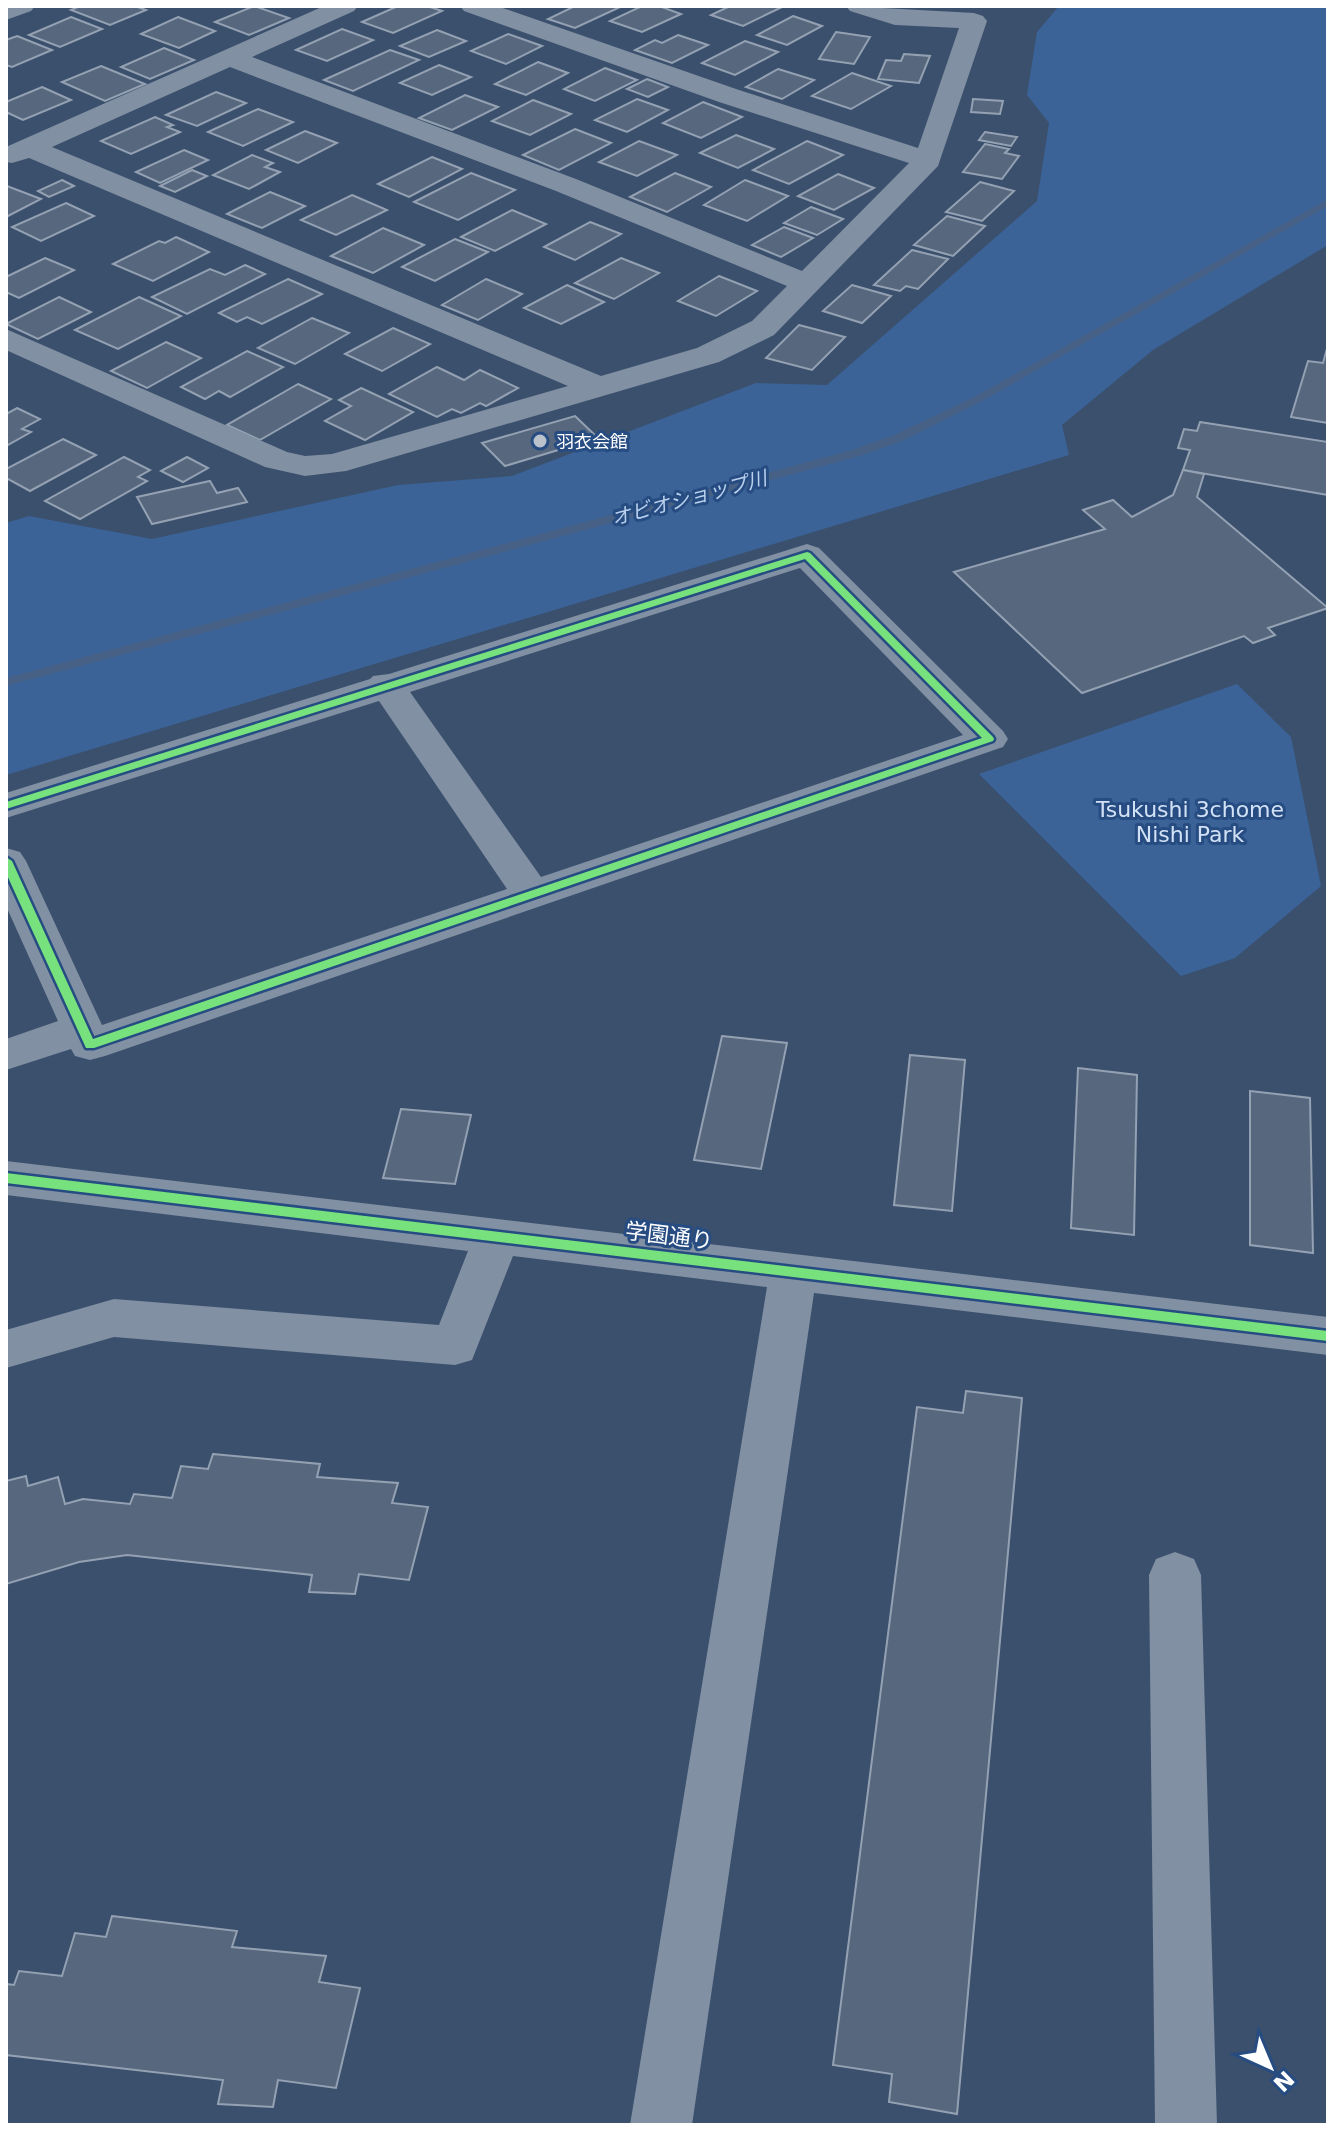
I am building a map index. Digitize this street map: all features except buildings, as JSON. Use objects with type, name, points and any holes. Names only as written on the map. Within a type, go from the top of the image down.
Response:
[{"type":"street","points":[[6,12],[22,6]]},
{"type":"street","points":[[17,152],[345,6]]},
{"type":"street","points":[[473,6],[729,96],[928,160]]},
{"type":"street","points":[[6,338],[266,455],[305,466],[334,464],[708,355],[763,328],[928,160],[974,21],[895,17],[859,6]]},
{"type":"street","points":[[229,58],[566,185],[807,284]]},
{"type":"street","points":[[17,152],[599,387]]},
{"type":"street","points":[[6,806],[386,684],[807,555],[989,739],[90,1045],[6,861]]},
{"type":"street","points":[[386,684],[532,895]]},
{"type":"street","points":[[6,1055],[82,1029]]},
{"type":"street","name":"学園通り","points":[[6,1178],[1328,1336]]},
{"type":"street","points":[[6,1349],[114,1318],[455,1346],[497,1236]]},
{"type":"street","points":[[661,2125],[793,1271]]},
{"type":"street","points":[[1175,1575],[1186,2125]]},
{"type":"green space","points":[[1059,6],[1328,6],[1328,245],[1153,350],[1062,425],[1069,455],[6,775],[6,523],[29,516],[152,539],[398,485],[512,476],[756,383],[827,385],[1037,201],[1049,123],[1027,95],[1037,32]]},
{"type":"green space","name":"Tsukushi 3chome Nishi Park","points":[[1237,684],[1291,737],[1321,886],[1235,958],[1181,976],[979,774]]},
{"type":"waterway","name":"オビオショップ川","points":[[6,682],[856,453],[898,438],[978,399],[1328,202]]},
{"type":"cycle path","points":[[6,806],[807,555],[989,739],[90,1045],[6,861]]},
{"type":"cycle path","points":[[6,1178],[1328,1336]]},
{"type":"place","name":"羽衣会館","points":[[540,441]]}]
